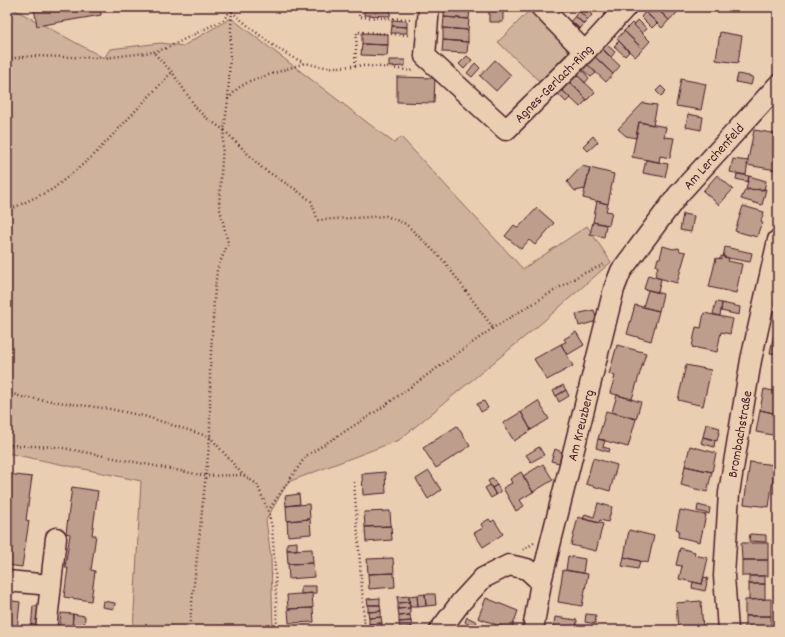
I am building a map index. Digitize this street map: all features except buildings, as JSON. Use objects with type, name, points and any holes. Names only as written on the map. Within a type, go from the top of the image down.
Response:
[{"type":"street","points":[[541,7],[585,52]]},
{"type":"street","name":"Agnes-Gerlach-Ring","points":[[427,21],[425,56],[506,130],[585,52],[626,7]]},
{"type":"street","name":"Am Lerchenfeld","points":[[652,230],[678,195],[778,85]]},
{"type":"street","name":"Am Kreuzberg","points":[[533,630],[541,582],[614,289],[621,271],[652,230]]},
{"type":"street","name":"Brombachstraße","points":[[728,630],[724,576],[729,493],[751,360],[778,240]]},
{"type":"street","points":[[46,630],[56,538]]},
{"type":"street","points":[[440,630],[461,602],[483,578],[509,565],[527,569],[541,582]]},
{"type":"street","points":[[7,581],[50,585]]},
{"type":"path","points":[[7,59],[32,56],[104,58],[153,52],[167,48],[223,20],[233,7]]},
{"type":"path","points":[[360,7],[359,16],[427,21]]},
{"type":"path","points":[[231,11],[252,29],[285,53],[306,63],[333,69],[355,66],[442,72]]},
{"type":"path","points":[[189,630],[210,437],[210,370],[217,270],[228,243],[219,205],[224,130],[228,100],[231,11]]},
{"type":"path","points":[[355,66],[357,32],[427,21]]},
{"type":"path","points":[[153,52],[172,72],[197,109],[205,117],[224,130],[262,168],[311,201],[318,220],[386,216],[406,224],[444,261],[493,328]]},
{"type":"path","points":[[228,100],[238,88],[250,81],[306,63]]},
{"type":"path","points":[[7,211],[53,189],[93,156],[172,72]]},
{"type":"path","points":[[268,511],[306,456],[377,411],[493,328],[580,275],[609,262]]},
{"type":"path","points":[[7,392],[22,397],[110,409],[144,416],[210,437],[243,475],[257,484],[268,511],[272,528],[275,562],[277,630]]},
{"type":"path","points":[[7,444],[58,447],[206,476],[243,475]]},
{"type":"path","points":[[354,482],[365,630]]},
{"type":"shaded area","points":[[7,7],[10,7],[104,58],[110,49],[161,43],[183,46],[231,18],[394,143],[401,137],[523,269],[587,226],[611,262],[538,326],[399,440],[288,482],[266,520],[271,558],[273,630],[133,630],[141,481],[7,453]]},
{"type":"shaded area","points":[[530,10],[571,49],[540,82],[498,42]]}]
